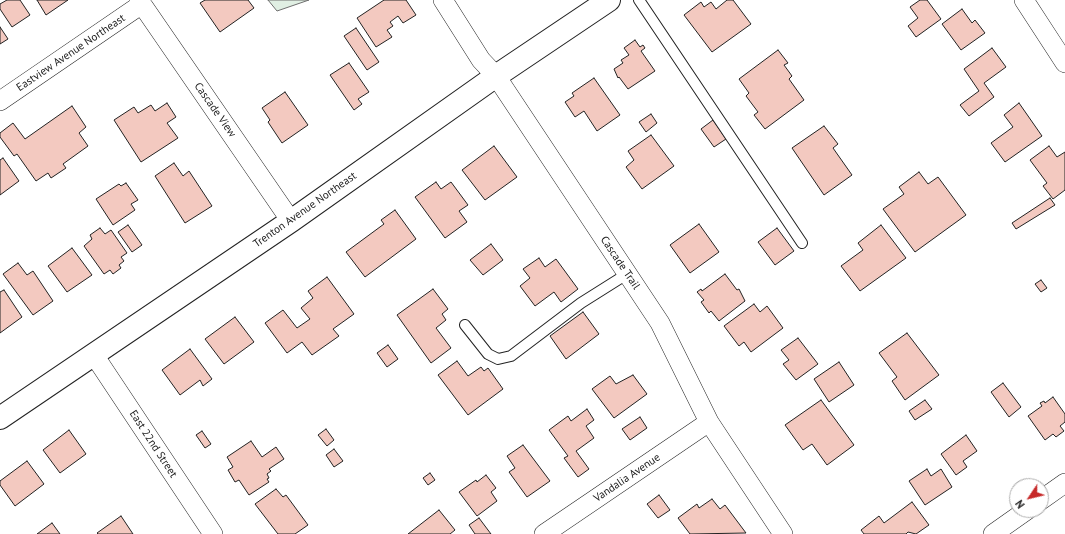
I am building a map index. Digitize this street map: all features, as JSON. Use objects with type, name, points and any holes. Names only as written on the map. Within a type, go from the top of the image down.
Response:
[{"type":"main road","name":"Trenton Avenue Northeast","points":[[0,418],[292,221],[496,76],[608,0]]},
{"type":"street","name":"Cascade Trail","points":[[443,0],[481,60],[496,76],[660,323],[709,422],[782,534]]},
{"type":"street","points":[[1024,0],[1065,63]]},
{"type":"street","name":"Eastview Avenue Northeast","points":[[0,101],[141,2]]},
{"type":"street","name":"Cascade View","points":[[141,2],[292,221]]},
{"type":"street","name":"East 22nd Street","points":[[94,355],[213,534]]},
{"type":"street","name":"Vandalia Avenue","points":[[544,534],[709,422]]},
{"type":"street","points":[[1049,494],[1065,483]]},
{"type":"street","points":[[993,534],[1016,518]]},
{"type":"lane","points":[[639,0],[802,243]]},
{"type":"lane","points":[[465,324],[488,354],[498,359],[511,356],[581,303],[627,274]]},
{"type":"green space","points":[[268,0],[309,0],[277,11]]},
{"type":"building","points":[[7,0],[20,0],[30,15],[12,27],[0,9],[0,4]]},
{"type":"building","points":[[37,0],[68,0],[46,15]]},
{"type":"building","points":[[205,0],[248,0],[254,8],[220,32],[200,3]]},
{"type":"building","points":[[384,0],[406,0],[416,15],[403,23],[398,16],[390,22],[393,26],[387,30],[392,37],[376,47],[357,18]]},
{"type":"building","points":[[727,0],[733,0],[751,24],[712,52],[684,15],[701,2],[704,7],[711,2],[716,9]]},
{"type":"building","points":[[920,0],[927,0],[941,19],[916,37],[908,26],[918,18],[910,7]]},
{"type":"building","points":[[962,9],[972,23],[975,20],[985,33],[961,50],[942,24]]},
{"type":"building","points":[[0,27],[8,39],[0,44]]},
{"type":"building","points":[[356,28],[379,62],[367,70],[344,36]]},
{"type":"building","points":[[635,40],[640,47],[643,45],[645,48],[641,51],[655,71],[628,89],[619,77],[618,78],[614,69],[623,63],[621,60],[629,55],[624,48]]},
{"type":"building","points":[[992,48],[1006,67],[984,83],[994,97],[969,116],[960,105],[979,91],[964,69]]},
{"type":"building","points":[[778,50],[788,63],[784,65],[792,76],[789,79],[804,100],[765,129],[754,115],[758,112],[746,96],[749,93],[739,79]]},
{"type":"building","points":[[349,63],[369,92],[358,99],[362,104],[354,110],[330,75]]},
{"type":"building","points":[[594,78],[620,115],[597,131],[584,111],[575,117],[565,102],[574,96],[572,93]]},
{"type":"building","points":[[285,92],[308,125],[282,143],[268,122],[270,120],[262,108]]},
{"type":"building","points":[[167,103],[176,117],[167,123],[178,138],[141,162],[114,120],[134,107],[138,113],[151,105],[155,111]]},
{"type":"building","points":[[1019,103],[1042,136],[1005,162],[991,143],[1013,127],[1004,115]]},
{"type":"building","points":[[72,106],[86,127],[79,133],[88,146],[63,164],[66,168],[51,178],[48,173],[36,181],[17,154],[14,156],[0,137],[0,133],[13,123],[25,139]]},
{"type":"building","points":[[651,114],[657,123],[646,132],[639,122]]},
{"type":"building","points":[[713,120],[726,139],[714,147],[701,129]]},
{"type":"building","points":[[824,126],[838,144],[833,148],[852,175],[824,195],[792,148]]},
{"type":"building","points":[[651,135],[674,166],[642,189],[626,167],[634,160],[628,151]]},
{"type":"building","points":[[494,146],[517,177],[485,200],[462,170]]},
{"type":"building","points":[[1049,146],[1057,157],[1065,152],[1065,190],[1053,199],[1043,186],[1047,183],[1030,160]]},
{"type":"building","points":[[3,158],[19,181],[0,195],[0,160]]},
{"type":"building","points":[[174,163],[183,176],[189,171],[212,206],[185,223],[155,176]]},
{"type":"building","points":[[919,172],[928,184],[938,177],[966,215],[915,252],[883,209],[904,194],[899,187]]},
{"type":"building","points":[[436,182],[441,189],[451,182],[468,205],[459,211],[467,222],[445,238],[415,197]]},
{"type":"building","points":[[126,183],[138,200],[131,204],[135,210],[113,225],[96,199],[119,184],[121,186]]},
{"type":"building","points":[[1050,198],[1055,205],[1016,229],[1012,223]]},
{"type":"building","points":[[395,210],[416,239],[365,277],[346,252],[384,224],[381,220]]},
{"type":"building","points":[[699,224],[719,252],[690,273],[670,245]]},
{"type":"building","points":[[128,225],[142,245],[132,252],[118,232]]},
{"type":"building","points":[[881,225],[906,258],[860,291],[841,266],[863,250],[858,243]]},
{"type":"building","points":[[100,228],[105,234],[111,230],[127,253],[121,257],[124,261],[119,265],[121,268],[113,274],[110,270],[104,274],[84,246],[92,239],[90,235]]},
{"type":"building","points":[[777,228],[794,251],[775,265],[758,242]]},
{"type":"building","points":[[491,244],[503,260],[483,275],[470,260]]},
{"type":"building","points":[[72,248],[92,275],[67,292],[48,266]]},
{"type":"building","points":[[539,258],[545,267],[556,259],[578,289],[561,302],[554,292],[535,306],[520,286],[530,278],[523,269]]},
{"type":"building","points":[[18,263],[27,275],[33,271],[53,301],[33,315],[3,274]]},
{"type":"building","points":[[725,274],[737,290],[739,289],[745,301],[719,321],[711,311],[709,313],[701,302],[704,300],[697,292],[701,289],[702,291]]},
{"type":"building","points":[[327,277],[354,314],[333,329],[339,336],[312,355],[302,342],[287,353],[265,323],[283,310],[297,328],[310,319],[301,308],[313,298],[308,291]]},
{"type":"building","points":[[1041,280],[1047,288],[1041,292],[1035,284]]},
{"type":"building","points":[[433,289],[448,309],[442,314],[446,320],[436,328],[451,348],[431,363],[397,315]]},
{"type":"building","points":[[4,290],[22,317],[0,333],[0,292]]},
{"type":"building","points":[[754,304],[760,312],[767,306],[783,328],[751,352],[744,342],[739,346],[724,326]]},
{"type":"building","points":[[583,312],[599,334],[566,359],[550,336]]},
{"type":"building","points":[[235,317],[254,342],[224,364],[205,339]]},
{"type":"building","points":[[907,333],[939,375],[905,400],[892,381],[897,377],[879,353]]},
{"type":"building","points":[[798,338],[818,364],[796,380],[783,364],[789,360],[781,350]]},
{"type":"building","points":[[388,345],[398,359],[387,367],[377,353]]},
{"type":"building","points":[[190,349],[212,379],[203,386],[200,380],[180,395],[162,370]]},
{"type":"building","points":[[457,361],[468,376],[481,367],[484,371],[488,368],[503,389],[468,415],[438,375]]},
{"type":"building","points":[[839,362],[854,385],[829,402],[814,379]]},
{"type":"building","points":[[633,375],[647,394],[614,418],[592,389],[610,376],[616,384]]},
{"type":"building","points":[[1003,383],[1021,407],[1009,417],[991,392]]},
{"type":"building","points":[[1053,397],[1065,414],[1065,422],[1060,426],[1064,431],[1056,437],[1053,434],[1045,440],[1028,416],[1042,406],[1040,403],[1044,401],[1045,403]]},
{"type":"building","points":[[821,400],[854,445],[827,465],[812,444],[803,450],[785,425]]},
{"type":"building","points":[[925,400],[932,409],[915,420],[909,411]]},
{"type":"building","points":[[587,409],[594,420],[586,426],[594,438],[576,451],[589,469],[578,477],[564,458],[568,456],[549,430],[568,416],[571,421]]},
{"type":"building","points":[[640,417],[647,428],[630,440],[622,429]]},
{"type":"building","points":[[326,429],[334,440],[327,446],[318,435]]},
{"type":"building","points":[[69,430],[86,454],[60,473],[43,450]]},
{"type":"building","points":[[202,431],[211,444],[205,448],[196,435]]},
{"type":"building","points":[[966,435],[977,451],[963,461],[967,467],[956,475],[941,454]]},
{"type":"building","points":[[251,441],[262,457],[276,447],[284,459],[269,469],[271,471],[267,474],[269,478],[267,479],[269,482],[249,495],[239,480],[235,482],[228,470],[233,467],[227,457]]},
{"type":"building","points":[[523,445],[550,481],[527,497],[509,472],[515,468],[507,456]]},
{"type":"building","points":[[334,449],[343,461],[334,467],[326,455]]},
{"type":"building","points":[[27,461],[44,484],[15,506],[0,485],[0,481]]},
{"type":"building","points":[[927,469],[931,476],[941,469],[952,487],[925,505],[909,481]]},
{"type":"building","points":[[430,473],[435,480],[428,485],[423,478]]},
{"type":"building","points":[[486,475],[496,488],[491,492],[497,501],[477,516],[459,492]]},
{"type":"building","points":[[276,489],[283,497],[286,495],[308,525],[295,534],[278,534],[255,504]]},
{"type":"building","points":[[659,495],[670,510],[658,518],[647,504]]},
{"type":"building","points":[[712,499],[720,509],[725,505],[746,533],[690,534],[678,518],[697,504],[699,508]]},
{"type":"building","points":[[912,502],[929,525],[916,534],[908,532],[906,534],[864,534],[861,530],[879,516],[884,523]]},
{"type":"building","points":[[439,510],[455,530],[450,534],[408,534]]},
{"type":"building","points":[[121,516],[133,534],[97,533]]},
{"type":"building","points":[[479,518],[491,534],[475,534],[469,525]]},
{"type":"building","points":[[52,523],[60,534],[37,534]]}]
